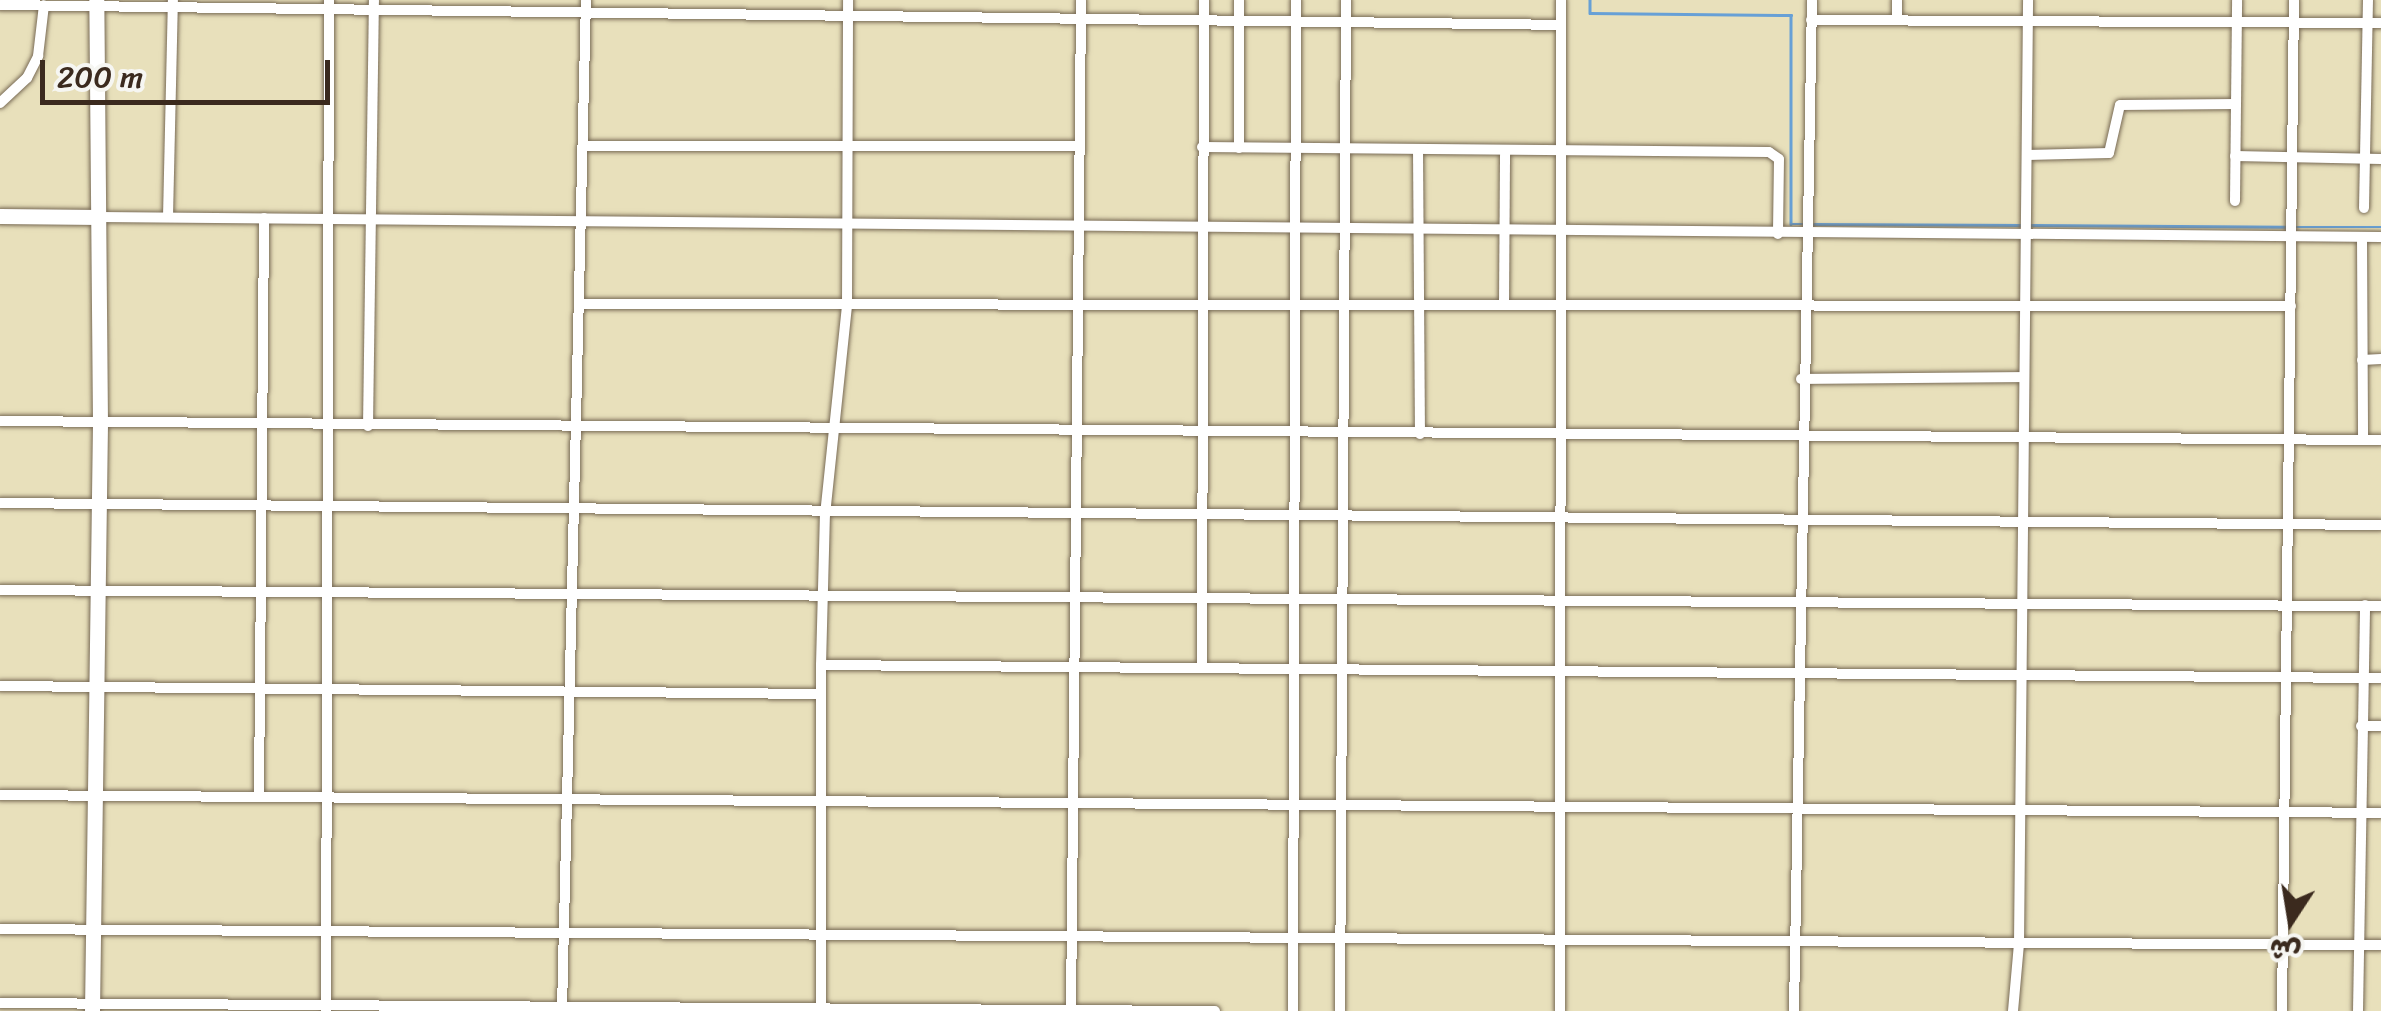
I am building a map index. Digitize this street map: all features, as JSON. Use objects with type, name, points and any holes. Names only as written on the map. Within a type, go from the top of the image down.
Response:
[{"type":"street","points":[[821,1010],[821,665],[826,515],[847,305],[848,0]]},
{"type":"street","points":[[1071,1010],[1081,0]]},
{"type":"street","points":[[1202,666],[1199,302],[1204,0]]},
{"type":"street","points":[[1239,148],[1240,0]]},
{"type":"street","points":[[1293,1011],[1296,0]]},
{"type":"street","points":[[1340,1011],[1346,0]]},
{"type":"street","points":[[1560,1011],[1561,0]]},
{"type":"street","points":[[1794,1011],[1800,435],[1812,0]]},
{"type":"street","points":[[1897,0],[1897,20]]},
{"type":"street","points":[[2012,1011],[2019,944],[2028,0]]},
{"type":"street","points":[[2236,0],[2236,201]]},
{"type":"street","points":[[2282,1011],[2294,0]]},
{"type":"street","points":[[2364,208],[2368,0]]},
{"type":"street","points":[[92,1007],[100,423],[96,2]]},
{"type":"street","points":[[7,3],[586,6],[848,16],[1561,24]]},
{"type":"street","points":[[0,104],[27,78],[38,56],[44,5]]},
{"type":"street","points":[[168,218],[174,5]]},
{"type":"street","points":[[326,1007],[329,5]]},
{"type":"street","points":[[368,426],[374,5]]},
{"type":"street","points":[[562,1008],[586,6]]},
{"type":"street","points":[[1811,20],[2381,23]]},
{"type":"street","points":[[2027,155],[2109,153],[2120,105],[2236,104]]},
{"type":"street","points":[[584,146],[1080,146]]},
{"type":"street","points":[[1202,147],[1774,153],[1778,234]]},
{"type":"street","points":[[1418,150],[1420,434]]},
{"type":"street","points":[[1504,303],[1505,150]]},
{"type":"street","points":[[2235,156],[2381,158]]},
{"type":"street","points":[[0,216],[2381,237]]},
{"type":"street","points":[[259,796],[264,218]]},
{"type":"street","points":[[2362,237],[2363,440]]},
{"type":"street","points":[[581,304],[1078,301],[2291,306]]},
{"type":"street","points":[[2362,360],[2381,360]]},
{"type":"street","points":[[1801,379],[2024,377]]},
{"type":"street","points":[[0,421],[833,431],[2381,440]]},
{"type":"street","points":[[0,503],[826,515],[1799,516],[2381,524]]},
{"type":"street","points":[[0,590],[573,592],[824,599],[2381,606]]},
{"type":"street","points":[[2358,1011],[2364,605]]},
{"type":"street","points":[[821,665],[1798,670],[2381,678]]},
{"type":"street","points":[[0,686],[821,694]]},
{"type":"street","points":[[2361,726],[2381,726]]},
{"type":"street","points":[[0,795],[1796,805],[2381,813]]},
{"type":"street","points":[[0,929],[2381,945]]},
{"type":"street","points":[[0,1002],[92,1007],[1214,1011]]},
{"type":"waterway","points":[[1590,0],[1590,13],[1791,15],[1791,224],[1806,224]]},
{"type":"waterway","points":[[1814,224],[2021,225]]},
{"type":"waterway","points":[[2029,225],[2286,227]]},
{"type":"waterway","points":[[2294,227],[2381,227]]}]
